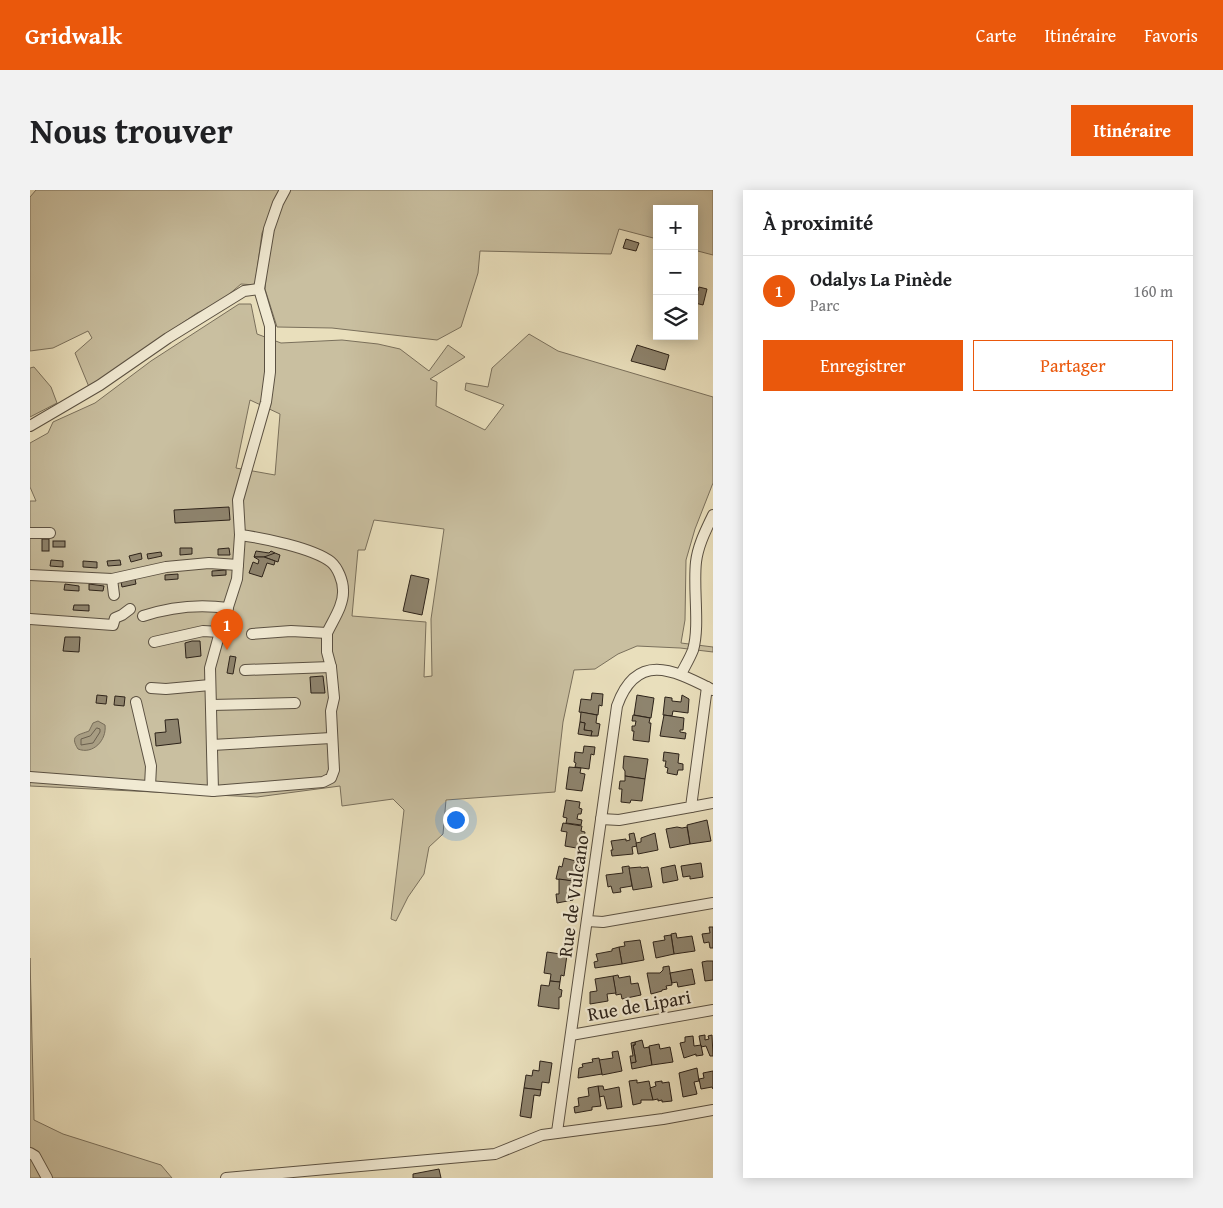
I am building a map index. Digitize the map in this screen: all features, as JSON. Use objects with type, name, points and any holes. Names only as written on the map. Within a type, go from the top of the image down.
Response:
[{"type":"street","points":[[213,791],[210,668],[237,579],[240,535],[238,500],[266,402],[270,372],[270,326],[259,289],[269,229],[278,203],[285,190]]},
{"type":"street","points":[[30,426],[100,385],[168,338],[244,291],[259,289]]},
{"type":"street","points":[[691,807],[710,689],[681,674],[690,656],[694,641],[697,559],[713,515]]},
{"type":"street","points":[[30,533],[50,533]]},
{"type":"street","points":[[30,777],[213,791],[323,782],[331,778],[334,770],[331,710],[334,698],[331,667],[327,652],[327,632],[339,608],[343,590],[339,574],[331,562],[312,553],[262,538],[240,535]]},
{"type":"street","points":[[30,575],[112,579],[166,567],[209,563],[238,565]]},
{"type":"street","points":[[112,579],[114,595]]},
{"type":"street","points":[[143,616],[159,611],[210,605],[228,608]]},
{"type":"street","points":[[30,619],[113,625],[114,618],[122,615],[130,608]]},
{"type":"street","points":[[154,642],[203,631],[220,632]]},
{"type":"street","points":[[252,634],[292,631],[327,632]]},
{"type":"street","points":[[245,670],[331,667]]},
{"type":"street","name":"Rue de Vulcano","points":[[557,1132],[617,706],[622,693],[630,682],[641,674],[654,670],[668,670],[681,674]]},
{"type":"street","points":[[151,688],[166,689],[210,685]]},
{"type":"street","points":[[136,702],[151,766],[150,786]]},
{"type":"street","points":[[211,706],[295,704]]},
{"type":"street","points":[[212,745],[332,738]]},
{"type":"street","points":[[601,819],[619,820],[713,803]]},
{"type":"street","points":[[587,921],[603,922],[713,903]]},
{"type":"street","name":"Rue de Lipari","points":[[571,1035],[713,1010]]},
{"type":"street","points":[[226,1178],[495,1154],[542,1135],[663,1119],[713,1110]]},
{"type":"street","points":[[30,1153],[35,1156],[47,1178]]},
{"type":"shaded area","points":[[36,190],[282,190],[262,233],[255,285],[241,284],[220,302],[197,313],[89,387],[75,353],[92,338],[88,331],[53,348],[30,351],[30,197]]},
{"type":"shaded area","points":[[289,190],[713,190],[713,255],[698,251],[698,205],[653,205],[653,238],[619,229],[611,254],[480,251],[478,273],[461,327],[437,340],[332,328],[277,327],[265,289],[269,247],[282,202]]},
{"type":"shaded area","points":[[239,304],[251,304],[257,334],[281,343],[342,340],[378,344],[400,349],[429,371],[448,345],[465,357],[430,379],[437,382],[436,406],[485,430],[504,405],[465,390],[466,383],[488,387],[492,368],[529,334],[558,351],[713,397],[713,483],[695,529],[686,560],[685,620],[681,643],[713,647],[713,652],[637,646],[618,654],[595,669],[574,670],[563,722],[555,792],[446,800],[443,834],[429,847],[424,874],[408,897],[396,921],[391,919],[404,810],[393,799],[342,806],[340,786],[257,797],[30,786],[30,501],[36,501],[30,487],[30,443],[48,433],[53,422],[95,403],[151,361]],"holes":[[[250,400],[280,414],[275,475],[236,468]],[[374,520],[444,529],[431,619],[432,676],[424,677],[426,622],[352,616],[358,550],[365,550]]]},
{"type":"shaded area","points":[[34,367],[51,387],[57,403],[30,417],[30,368]]},
{"type":"shaded area","points":[[30,958],[34,1120],[63,1134],[161,1165],[172,1178],[30,1178]]},
{"type":"water","points":[[98,721],[105,725],[104,736],[101,741],[89,750],[78,749],[75,744],[76,736],[89,731],[93,723]]},
{"type":"building","points":[[626,239],[639,243],[636,251],[623,248]]},
{"type":"building","points":[[699,287],[707,289],[703,305],[698,304]]},
{"type":"building","points":[[637,345],[669,355],[665,370],[631,361]]},
{"type":"building","points":[[229,507],[230,520],[175,523],[174,510]]},
{"type":"building","points":[[42,539],[49,539],[49,551],[42,551]]},
{"type":"building","points":[[53,541],[65,541],[65,547],[53,547]]},
{"type":"building","points":[[180,548],[192,548],[192,554],[180,555]]},
{"type":"building","points":[[229,548],[230,555],[218,555],[218,549]]},
{"type":"building","points":[[256,551],[269,553],[271,551],[275,553],[268,557],[254,557]]},
{"type":"building","points":[[161,552],[162,556],[148,559],[147,554]]},
{"type":"building","points":[[141,553],[142,559],[131,562],[129,556]]},
{"type":"building","points":[[275,553],[280,555],[278,562],[264,557]]},
{"type":"building","points":[[254,557],[264,557],[275,561],[274,565],[267,563],[262,577],[249,573],[253,562],[258,564],[259,560]]},
{"type":"building","points":[[51,560],[63,561],[63,567],[50,566]]},
{"type":"building","points":[[120,560],[121,565],[108,566],[107,561]]},
{"type":"building","points":[[83,561],[97,562],[97,568],[83,567]]},
{"type":"building","points":[[226,570],[226,575],[212,576],[212,571]]},
{"type":"building","points":[[178,574],[178,579],[165,580],[165,575]]},
{"type":"building","points":[[411,575],[429,579],[422,615],[403,611]]},
{"type":"building","points":[[135,579],[136,584],[122,587],[121,582]]},
{"type":"building","points":[[65,584],[79,586],[79,591],[64,590]]},
{"type":"building","points":[[89,584],[104,586],[103,591],[89,590]]},
{"type":"building","points":[[74,605],[89,605],[89,611],[73,610]]},
{"type":"building","points":[[65,637],[80,637],[79,652],[63,651]]},
{"type":"building","points":[[200,641],[201,656],[186,658],[185,643]]},
{"type":"building","points":[[230,656],[236,657],[233,674],[227,673]]},
{"type":"building","points":[[323,676],[325,693],[311,693],[310,677]]},
{"type":"building","points":[[592,693],[603,694],[602,706],[599,705],[598,715],[579,712],[581,699],[591,700]]},
{"type":"building","points":[[97,695],[107,696],[106,704],[96,703]]},
{"type":"building","points":[[637,695],[654,698],[651,718],[634,715]]},
{"type":"building","points":[[682,695],[689,699],[688,713],[673,711],[672,716],[663,715],[665,697],[672,698],[672,701],[681,702]]},
{"type":"building","points":[[115,696],[125,697],[124,706],[114,705]]},
{"type":"building","points":[[581,712],[597,715],[596,723],[600,724],[598,736],[591,736],[592,731],[584,730],[585,723],[580,722]]},
{"type":"building","points":[[633,715],[650,718],[649,742],[633,740],[634,731],[632,731],[632,726],[635,726],[636,721],[632,721]]},
{"type":"building","points":[[664,715],[684,718],[683,730],[680,730],[680,732],[686,733],[685,739],[660,736]]},
{"type":"building","points":[[178,719],[181,743],[156,746],[155,733],[166,732],[165,720]]},
{"type":"building","points":[[580,722],[585,723],[584,730],[592,731],[591,736],[578,734]]},
{"type":"building","points":[[584,746],[595,747],[594,755],[591,754],[589,769],[575,767],[575,752],[583,753]]},
{"type":"building","points":[[664,752],[679,754],[678,763],[683,764],[683,770],[678,770],[677,775],[667,773],[666,761],[663,761]]},
{"type":"building","points":[[624,756],[648,759],[645,779],[625,776],[623,768]]},
{"type":"building","points":[[569,767],[581,768],[580,773],[585,774],[582,791],[566,789]]},
{"type":"building","points":[[625,776],[645,779],[642,801],[631,800],[630,803],[621,802],[622,789],[619,789],[620,781],[625,781]]},
{"type":"building","points":[[566,800],[580,802],[579,808],[582,809],[577,819],[582,820],[581,825],[566,823],[567,818],[563,817]]},
{"type":"building","points":[[707,820],[711,841],[690,844],[687,825]]},
{"type":"building","points":[[563,823],[582,826],[581,831],[585,832],[582,849],[565,846],[567,832],[561,831]]},
{"type":"building","points":[[687,827],[690,844],[670,848],[666,829]]},
{"type":"building","points":[[634,833],[637,846],[632,847],[633,854],[612,856],[611,841],[630,840],[629,834]]},
{"type":"building","points":[[655,833],[658,850],[638,854],[636,843],[641,842],[641,838]]},
{"type":"building","points":[[564,858],[580,862],[579,871],[576,870],[572,881],[556,879],[559,866],[562,867]]},
{"type":"building","points":[[701,863],[703,877],[690,879],[690,876],[683,877],[681,866]]},
{"type":"building","points":[[675,865],[678,880],[663,883],[661,868]]},
{"type":"building","points":[[629,866],[632,886],[620,888],[621,892],[613,893],[611,886],[608,887],[606,875],[623,873],[622,867]]},
{"type":"building","points":[[648,867],[652,887],[633,890],[629,868]]},
{"type":"building","points":[[559,879],[573,881],[573,900],[557,903],[556,894],[559,894]]},
{"type":"building","points":[[709,927],[713,927],[713,948],[710,948],[709,942],[704,943],[702,934],[710,933]]},
{"type":"building","points":[[676,933],[677,938],[692,936],[695,951],[674,954],[671,934]]},
{"type":"building","points":[[671,935],[674,954],[656,958],[653,942],[665,940],[664,936]]},
{"type":"building","points":[[640,940],[644,960],[622,964],[619,947],[625,946],[624,942]]},
{"type":"building","points":[[619,947],[622,964],[595,968],[594,962],[598,961],[596,954],[612,951],[612,949]]},
{"type":"building","points":[[547,952],[567,955],[564,976],[561,975],[560,982],[550,981],[551,974],[544,973]]},
{"type":"building","points":[[713,961],[713,980],[705,981],[702,962]]},
{"type":"building","points":[[669,966],[672,985],[666,986],[667,989],[651,994],[647,973],[660,973],[663,967]]},
{"type":"building","points":[[692,969],[695,984],[678,987],[677,982],[672,983],[670,973]]},
{"type":"building","points":[[618,975],[619,978],[630,976],[631,984],[638,983],[641,995],[622,999],[621,994],[616,995],[613,976]]},
{"type":"building","points":[[613,976],[616,993],[607,994],[608,1001],[590,1004],[590,992],[597,991],[595,979]]},
{"type":"building","points":[[550,981],[560,982],[559,989],[562,990],[561,997],[559,997],[559,1009],[538,1006],[541,985],[549,986]]},
{"type":"building","points":[[705,1035],[705,1040],[709,1039],[708,1036],[712,1035],[713,1056],[710,1056],[706,1046],[701,1047],[699,1036]]},
{"type":"building","points":[[693,1036],[694,1046],[701,1045],[703,1055],[696,1056],[696,1054],[684,1058],[680,1043],[685,1042],[685,1037]]},
{"type":"building","points":[[642,1040],[644,1048],[649,1047],[652,1065],[632,1069],[631,1063],[636,1062],[633,1045],[635,1045],[635,1042]]},
{"type":"building","points":[[635,1042],[635,1045],[633,1045],[636,1062],[631,1063],[630,1056],[633,1056],[631,1043]]},
{"type":"building","points":[[659,1044],[660,1049],[670,1047],[673,1062],[652,1065],[649,1046]]},
{"type":"building","points":[[618,1051],[622,1071],[602,1075],[599,1060],[613,1058],[612,1052]]},
{"type":"building","points":[[599,1058],[602,1074],[578,1078],[579,1068],[583,1067],[582,1064],[593,1062],[592,1059]]},
{"type":"building","points":[[540,1061],[552,1063],[549,1083],[542,1082],[541,1090],[524,1088],[526,1075],[532,1076],[533,1070],[539,1071]]},
{"type":"building","points":[[697,1068],[699,1081],[694,1082],[697,1094],[683,1097],[679,1073]]},
{"type":"building","points":[[713,1071],[713,1089],[712,1087],[701,1089],[699,1079],[704,1078],[703,1073]]},
{"type":"building","points":[[637,1080],[637,1083],[649,1081],[653,1100],[641,1100],[641,1103],[633,1105],[629,1081]]},
{"type":"building","points":[[662,1081],[662,1083],[669,1082],[672,1101],[662,1102],[662,1100],[658,1101],[658,1099],[653,1100],[650,1088],[656,1086],[655,1082]]},
{"type":"building","points":[[598,1086],[603,1086],[604,1090],[619,1087],[622,1107],[607,1109],[604,1096],[599,1097]]},
{"type":"building","points":[[598,1086],[601,1106],[592,1107],[592,1110],[575,1113],[574,1107],[579,1106],[578,1098],[589,1096],[588,1088]]},
{"type":"building","points":[[524,1088],[541,1090],[540,1096],[534,1095],[531,1118],[520,1116]]},
{"type":"building","points":[[439,1169],[441,1178],[413,1178],[413,1174]]},
{"type":"place","name":"Odalys La Pinède","points":[[227,650]]}]
